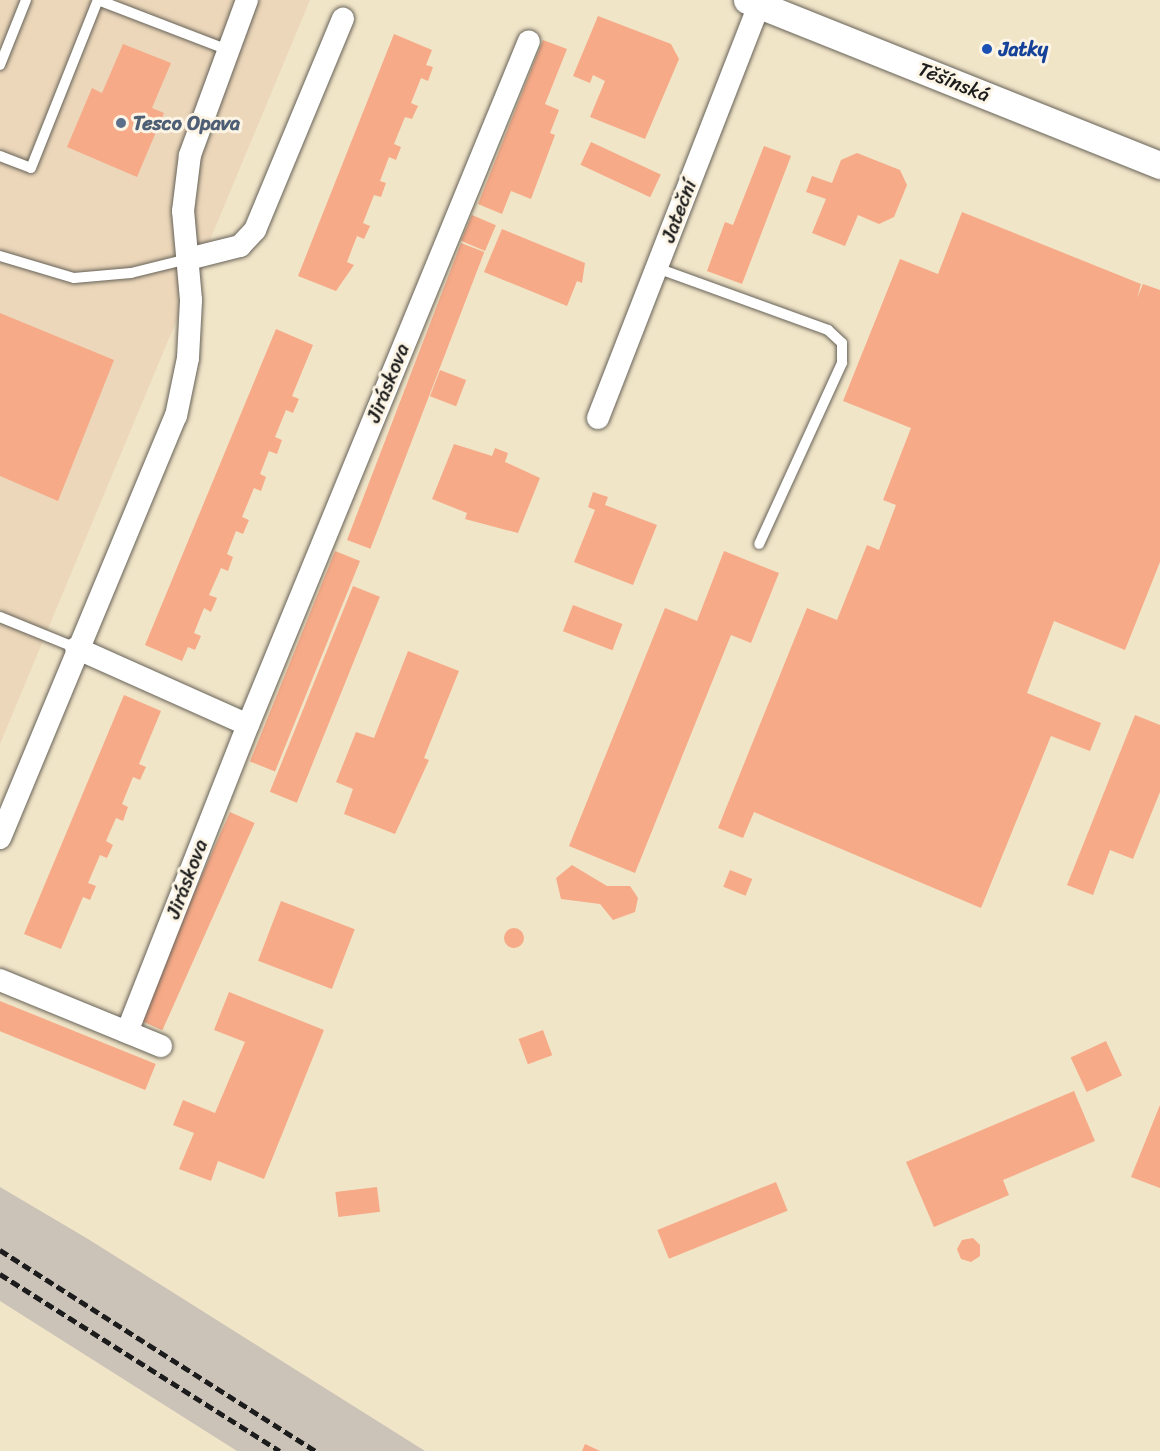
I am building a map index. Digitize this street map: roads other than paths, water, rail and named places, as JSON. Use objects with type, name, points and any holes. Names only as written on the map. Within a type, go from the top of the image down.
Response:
[{"type":"street","points":[[0,838],[76,648],[176,416],[188,358],[188,259],[183,211],[190,155],[247,0]]},
{"type":"street","name":"Těšínská","points":[[753,2],[1160,165]]},
{"type":"street","name":"Jateční","points":[[598,418],[657,268],[753,2]]},
{"type":"street","points":[[188,259],[240,246],[255,230],[343,19]]},
{"type":"street","name":"Jiráskova","points":[[127,1032],[248,725],[529,41]]},
{"type":"street","points":[[76,648],[248,725]]},
{"type":"street","points":[[0,980],[161,1046]]},
{"type":"lane","points":[[0,65],[26,0]]},
{"type":"lane","points":[[0,156],[31,168],[98,0],[228,50]]},
{"type":"lane","points":[[0,256],[74,278],[131,273],[188,259]]},
{"type":"lane","points":[[657,268],[828,330],[842,343],[842,363],[759,544]]},
{"type":"lane","points":[[0,617],[76,648]]},
{"type":"railway","points":[[0,1250],[316,1451]]},
{"type":"railway","points":[[0,1274],[280,1451]]},
{"type":"place","name":"Jatky","points":[[987,49]]},
{"type":"place","name":"Tesco Opava","points":[[121,123]]}]
